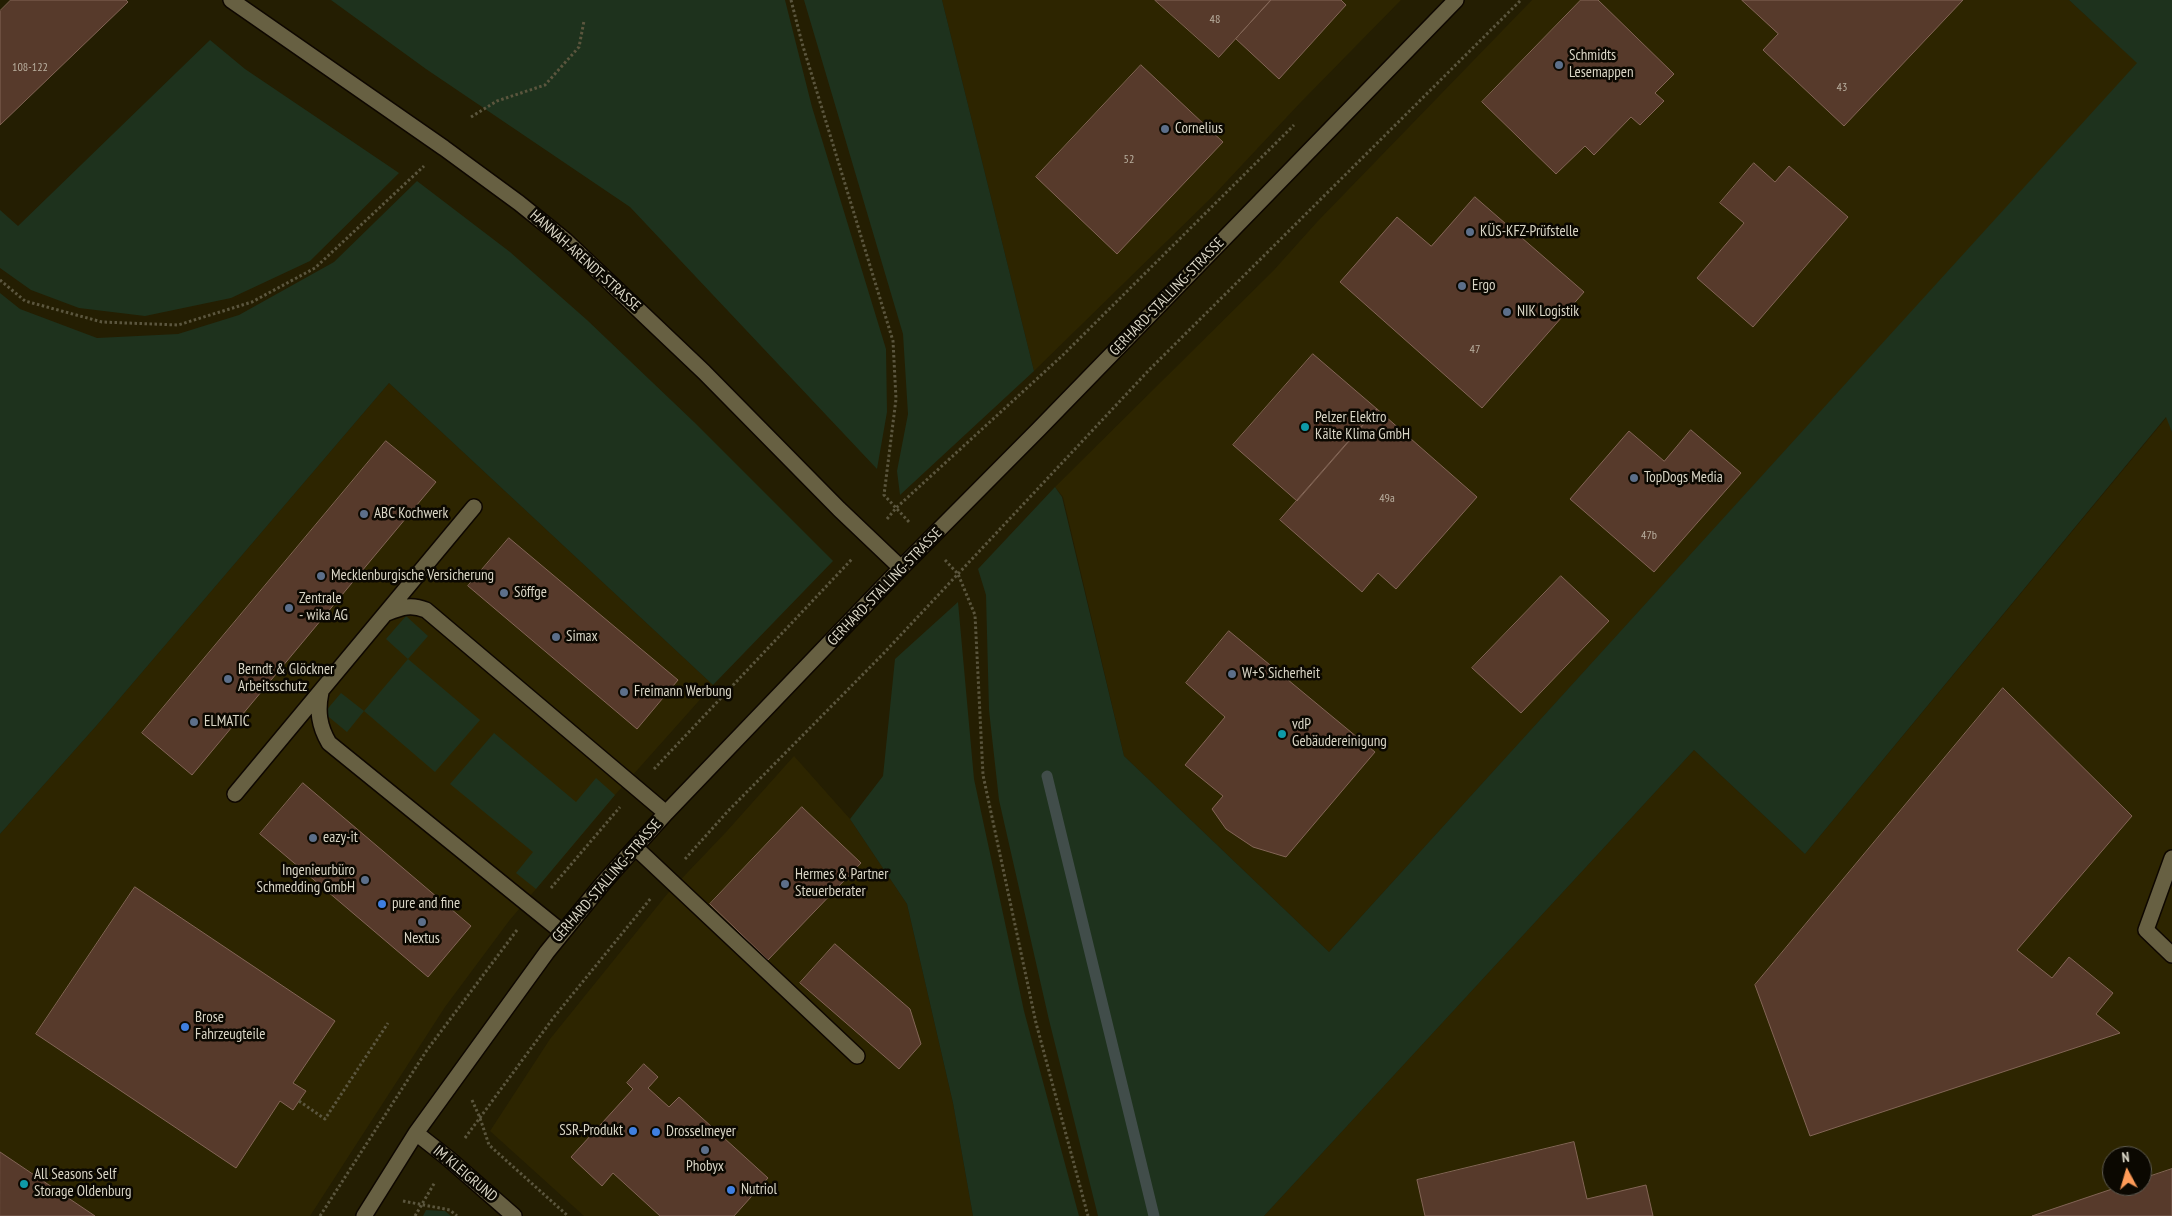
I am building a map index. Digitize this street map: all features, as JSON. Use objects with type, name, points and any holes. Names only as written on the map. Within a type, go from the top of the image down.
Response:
[{"type":"street","name":"HANNAH-ARENDT-STRASSE","points":[[231,0],[444,148],[519,203],[595,267],[704,372],[901,568]]},
{"type":"street","name":"GERHARD-STALLING-STRASSE","points":[[364,1216],[416,1133],[562,932],[666,813],[901,568],[1038,430],[1456,0]]},
{"type":"street","points":[[235,794],[474,507]]},
{"type":"street","points":[[386,614],[402,607],[416,606],[426,610],[666,813]]},
{"type":"street","points":[[321,692],[318,706],[319,719],[323,732],[330,743],[562,932]]},
{"type":"street","points":[[636,848],[857,1056]]},
{"type":"street","points":[[2172,858],[2146,930],[2172,955]]},
{"type":"street","name":"IM KLEIGRUND","points":[[416,1133],[449,1158],[514,1216]]},
{"type":"path","points":[[791,0],[802,43],[893,341],[896,399],[884,495],[928,541]]},
{"type":"path","points":[[1088,1216],[1036,1023],[983,776],[975,615],[958,574],[1149,370],[1521,0]]},
{"type":"path","points":[[471,117],[497,102],[545,85],[579,47],[584,21]]},
{"type":"path","points":[[0,280],[25,301],[102,322],[178,325],[252,302],[315,268],[444,148]]},
{"type":"path","points":[[299,1101],[325,1119],[388,1023]]},
{"type":"path","points":[[480,1118],[489,1145],[568,1216]]},
{"type":"path","points":[[421,1205],[450,1210],[457,1216]]},
{"type":"shaded area","points":[[942,0],[1401,0],[1300,103],[1212,197],[1034,371]]},
{"type":"shaded area","points":[[1532,0],[2069,0],[2138,63],[1329,952],[1124,756],[1063,497],[1055,487],[1274,270],[1317,222]]},
{"type":"shaded area","points":[[389,383],[713,685],[615,795],[509,921],[445,1007],[310,1216],[0,1216],[0,834],[97,725]]},
{"type":"shaded area","points":[[2167,417],[2172,432],[2172,1216],[1264,1216],[1694,750],[1805,854]]},
{"type":"shaded area","points":[[794,756],[850,819],[907,904],[953,1103],[973,1216],[584,1216],[490,1131],[550,1039],[668,893]]},
{"type":"green space","points":[[331,0],[785,0],[812,107],[886,349],[887,412],[877,469],[630,207],[426,69]]},
{"type":"green space","points":[[804,0],[942,0],[1034,371],[900,495],[897,471],[908,414],[903,334]]},
{"type":"green space","points":[[2069,0],[2172,0],[2172,432],[2166,417],[1805,854],[1694,750],[1264,1216],[1098,1216],[1049,1020],[999,800],[989,710],[986,595],[978,569],[1055,487],[1062,497],[1124,756],[1329,952],[2137,63]]},
{"type":"green space","points":[[210,40],[245,69],[399,173],[310,261],[231,298],[145,316],[79,308],[31,290],[0,268],[0,210],[18,226]]},
{"type":"green space","points":[[417,181],[510,252],[587,320],[694,422],[833,561],[713,685],[389,383],[97,725],[0,834],[0,293],[20,309],[97,338],[178,334],[239,315],[334,262]]},
{"type":"green space","points":[[958,602],[974,779],[1024,1011],[1079,1216],[973,1216],[953,1103],[907,904],[850,819],[883,776],[895,659]]},
{"type":"green space","points":[[406,616],[428,636],[408,659],[386,639]]},
{"type":"green space","points":[[408,659],[480,720],[435,772],[364,711]]},
{"type":"green space","points":[[341,693],[364,711],[347,732],[324,713]]},
{"type":"green space","points":[[494,733],[576,802],[596,778],[615,795],[536,889],[516,873],[533,852],[450,784]]},
{"type":"green space","points":[[426,1210],[445,1211],[451,1216],[423,1216]]},
{"type":"building","points":[[11,0],[126,0],[128,2],[0,125],[0,11]]},
{"type":"building","points":[[1155,0],[1271,0],[1219,57]]},
{"type":"building","points":[[1271,0],[1341,0],[1346,5],[1279,79],[1236,39]]},
{"type":"building","points":[[1581,0],[1598,0],[1674,74],[1655,93],[1664,101],[1640,125],[1631,117],[1594,155],[1585,146],[1556,174],[1482,102]]},
{"type":"building","points":[[1742,0],[1963,0],[1844,126],[1763,50],[1778,34]]},
{"type":"building","points":[[1141,65],[1223,142],[1117,254],[1036,177]]},
{"type":"building","points":[[1754,163],[1775,182],[1789,166],[1848,217],[1753,327],[1697,278],[1744,223],[1720,203]]},
{"type":"building","points":[[1475,197],[1584,292],[1482,408],[1340,282],[1397,217],[1431,246]]},
{"type":"building","name":"Pelzer Elektro Kälte Klima GmbH","points":[[1313,354],[1377,409],[1297,501],[1233,445]]},
{"type":"building","points":[[1377,409],[1477,497],[1396,589],[1378,573],[1362,592],[1280,520]]},
{"type":"building","points":[[1691,430],[1741,473],[1654,572],[1570,499],[1629,431],[1664,461]]},
{"type":"building","name":"Zentrale - wika AG","points":[[386,441],[436,482],[192,775],[142,733]]},
{"type":"building","points":[[509,538],[678,680],[637,729],[468,586]]},
{"type":"building","points":[[1561,576],[1609,621],[1521,713],[1472,668]]},
{"type":"building","name":"vdP Gebäudereinigung","points":[[1229,631],[1375,752],[1286,857],[1253,847],[1226,829],[1212,809],[1223,796],[1185,765],[1225,717],[1186,683]]},
{"type":"building","points":[[2003,688],[2132,816],[2017,950],[2052,978],[2069,957],[2113,993],[2096,1014],[2120,1033],[1810,1136],[1755,985]]},
{"type":"building","name":"Ingenieurbüro Schmedding GmbH","points":[[303,783],[471,926],[428,977],[260,834]]},
{"type":"building","name":"Hermes & Partner Steuerberater","points":[[802,807],[861,863],[768,960],[710,904]]},
{"type":"building","name":"Brose Fahrzeugteile","points":[[135,887],[335,1021],[293,1083],[306,1091],[293,1110],[280,1101],[236,1168],[36,1034]]},
{"type":"building","points":[[835,944],[910,1009],[921,1044],[899,1069],[800,983]]},
{"type":"building","name":"Drosselmeyer","points":[[644,1064],[658,1077],[648,1088],[669,1107],[679,1097],[768,1178],[734,1216],[660,1216],[613,1173],[602,1186],[571,1157],[633,1089],[627,1083]]},
{"type":"building","points":[[1574,1142],[1587,1199],[1646,1185],[1653,1216],[1425,1216],[1417,1180]]},
{"type":"building","name":"All Seasons Self Storage Oldenburg","points":[[0,1152],[95,1216],[0,1216]]},
{"type":"building","points":[[2172,1169],[2172,1216],[2032,1216],[2102,1192],[2102,1196],[2152,1196],[2152,1176]]},
{"type":"waterway","points":[[1047,776],[1154,1216]]},
{"type":"place","name":"Schmidts Lesemappen","points":[[1559,65]]},
{"type":"place","name":"Cornelius","points":[[1165,129]]},
{"type":"place","name":"KÜS-KFZ-Prüfstelle","points":[[1470,232]]},
{"type":"place","name":"Ergo","points":[[1462,286]]},
{"type":"place","name":"NIK Logistik","points":[[1507,312]]},
{"type":"place","name":"Pelzer Elektro Kälte Klima GmbH","points":[[1305,427]]},
{"type":"place","name":"TopDogs Media","points":[[1634,478]]},
{"type":"place","name":"ABC Kochwerk","points":[[364,514]]},
{"type":"place","name":"Mecklenburgische Versicherung","points":[[321,576]]},
{"type":"place","name":"Söffge","points":[[504,593]]},
{"type":"place","name":"Zentrale - wika AG","points":[[289,608]]},
{"type":"place","name":"Simax","points":[[556,637]]},
{"type":"place","name":"W+S Sicherheit","points":[[1232,674]]},
{"type":"place","name":"Berndt & Glöckner Arbeitsschutz","points":[[228,679]]},
{"type":"place","name":"Freimann Werbung","points":[[624,692]]},
{"type":"place","name":"ELMATIC","points":[[194,722]]},
{"type":"place","name":"vdP Gebäudereinigung","points":[[1282,734]]},
{"type":"place","name":"eazy-it","points":[[313,838]]},
{"type":"place","name":"Ingenieurbüro Schmedding GmbH","points":[[365,880]]},
{"type":"place","name":"Hermes & Partner Steuerberater","points":[[785,884]]},
{"type":"place","name":"pure and fine","points":[[382,904]]},
{"type":"place","name":"Nextus","points":[[422,922]]},
{"type":"place","name":"Brose Fahrzeugteile","points":[[185,1027]]},
{"type":"place","name":"SSR-Produkt","points":[[633,1131]]},
{"type":"place","name":"Drosselmeyer","points":[[656,1132]]},
{"type":"place","name":"Phobyx","points":[[705,1150]]},
{"type":"place","name":"All Seasons Self Storage Oldenburg","points":[[24,1184]]},
{"type":"place","name":"Nutriol","points":[[731,1190]]}]
